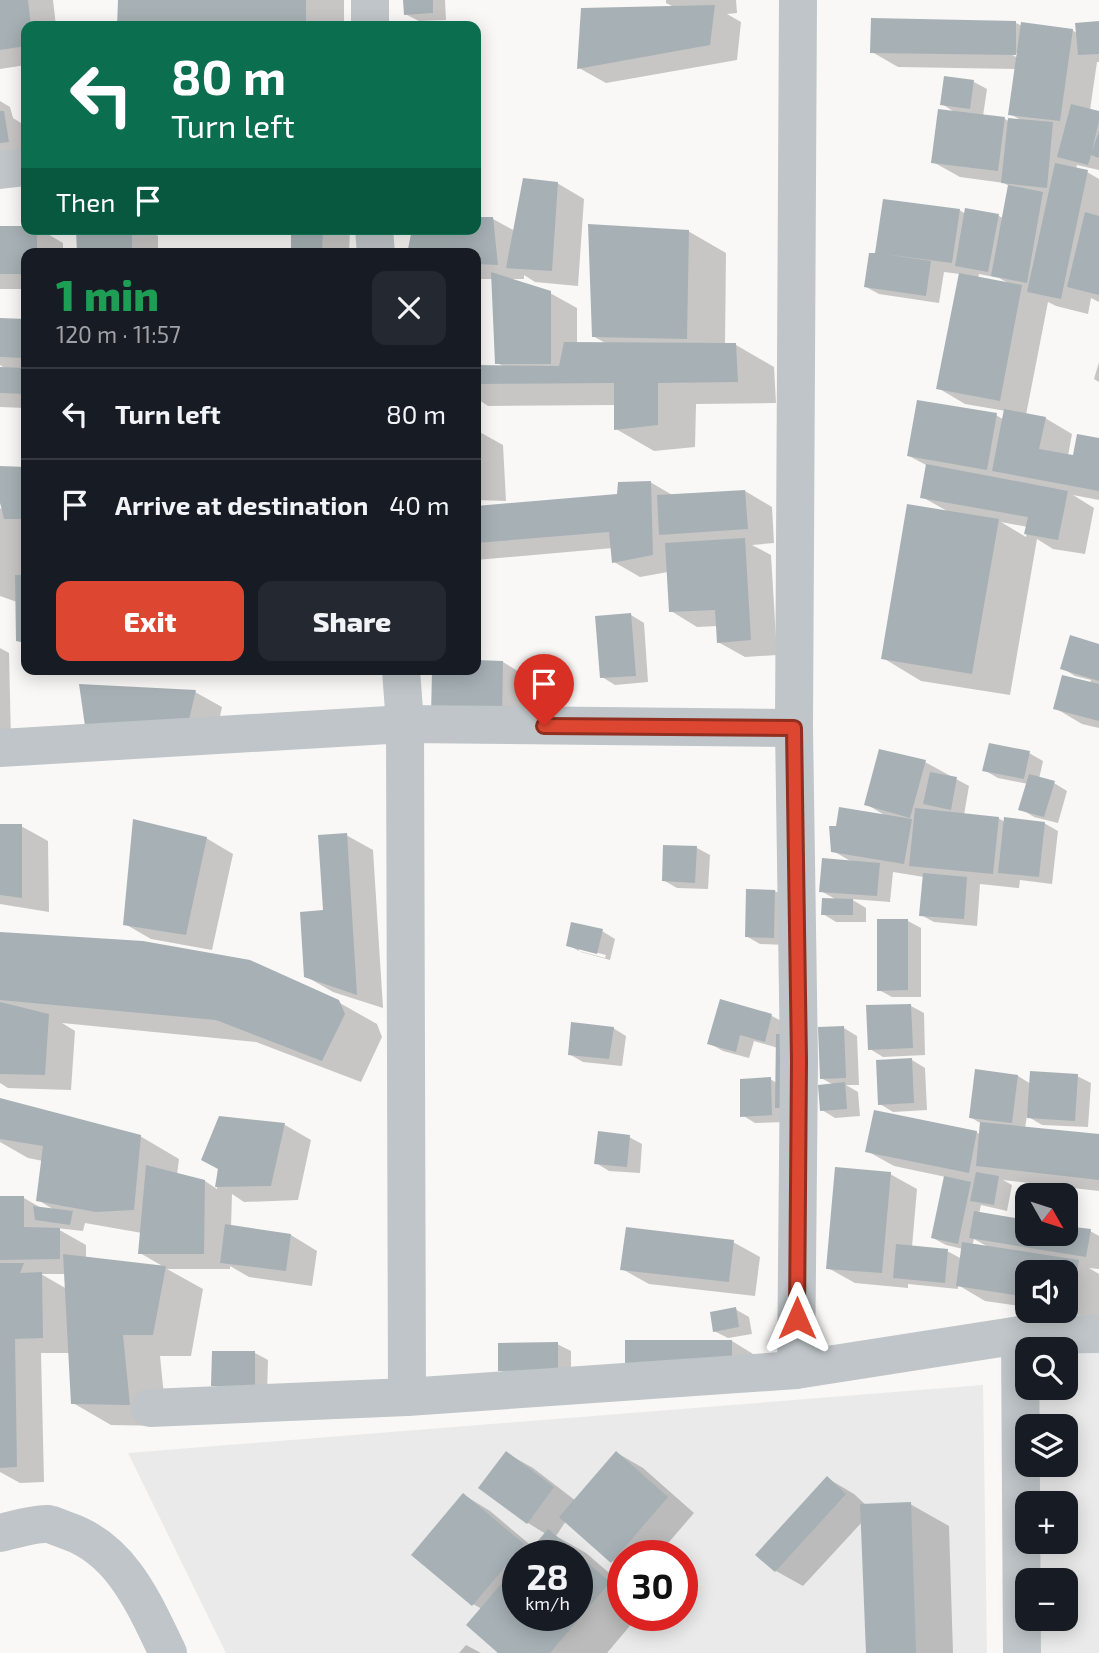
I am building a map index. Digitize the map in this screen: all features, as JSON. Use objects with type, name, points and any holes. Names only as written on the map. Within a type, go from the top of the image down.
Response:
[{"type":"street","points":[[370,0],[370,21]]},
{"type":"street","points":[[796,1370],[799,1061],[794,728],[798,0]]},
{"type":"street","points":[[0,170],[21,168]]},
{"type":"street","points":[[401,675],[405,724],[407,1397]]},
{"type":"street","points":[[0,748],[405,724],[794,728]]},
{"type":"street","points":[[150,1408],[407,1397],[796,1370],[1020,1335],[1099,1334]]},
{"type":"street","points":[[1020,1335],[1022,1653]]},
{"type":"street","points":[[0,1533],[47,1524],[75,1533],[102,1549],[122,1570],[140,1597],[168,1653]]},
{"type":"shaded area","points":[[1099,1343],[1099,1653],[1006,1653],[1006,1348],[1015,1348],[1015,1400],[1078,1400],[1078,1344]]},
{"type":"shaded area","points":[[983,1385],[987,1653],[226,1653],[128,1453]]},
{"type":"building","points":[[0,0],[28,0],[30,21],[21,21],[21,47],[0,50]]},
{"type":"building","points":[[118,0],[306,0],[306,21],[117,21]]},
{"type":"building","points":[[403,0],[433,0],[433,13],[404,15]]},
{"type":"building","points":[[715,5],[710,45],[577,69],[581,8]]},
{"type":"building","points":[[871,18],[1016,21],[1016,55],[870,53]]},
{"type":"building","points":[[1099,21],[1099,54],[1078,55],[1075,23]]},
{"type":"building","points":[[1021,22],[1073,29],[1060,121],[1008,115]]},
{"type":"building","points":[[944,76],[974,80],[970,109],[940,105]]},
{"type":"building","points":[[1071,104],[1099,111],[1092,151],[1099,131],[1099,158],[1091,155],[1088,165],[1057,157]]},
{"type":"building","points":[[938,109],[1005,117],[998,171],[931,163]]},
{"type":"building","points":[[0,111],[4,111],[9,142],[0,143]]},
{"type":"building","points":[[1008,118],[1053,122],[1047,188],[1001,183]]},
{"type":"building","points":[[1055,163],[1088,170],[1061,299],[1027,292]]},
{"type":"building","points":[[523,178],[558,182],[552,271],[506,268]]},
{"type":"building","points":[[1008,185],[1043,192],[1027,283],[991,276]]},
{"type":"building","points":[[883,199],[960,209],[952,263],[884,254],[931,261],[926,296],[864,287],[869,253],[875,253]]},
{"type":"building","points":[[965,208],[999,214],[988,272],[955,266]]},
{"type":"building","points":[[1085,212],[1099,216],[1099,295],[1067,287]]},
{"type":"building","points":[[481,217],[493,217],[498,265],[481,264],[481,248],[408,248],[411,235],[481,235]]},
{"type":"building","points":[[588,224],[689,230],[687,339],[592,337]]},
{"type":"building","points":[[0,226],[21,226],[21,235],[37,235],[37,248],[21,248],[21,274],[0,274]]},
{"type":"building","points":[[76,235],[132,235],[132,248],[77,248]]},
{"type":"building","points":[[291,235],[323,235],[322,248],[291,248]]},
{"type":"building","points":[[491,272],[551,291],[551,364],[495,364]]},
{"type":"building","points":[[959,273],[1022,285],[1000,401],[936,389]]},
{"type":"building","points":[[0,318],[21,319],[21,358],[0,357]]},
{"type":"building","points":[[564,342],[736,343],[738,382],[658,383],[658,425],[614,430],[614,383],[481,384],[481,365],[559,366]]},
{"type":"building","points":[[0,367],[21,368],[21,394],[0,393]]},
{"type":"building","points":[[917,400],[997,413],[987,470],[907,456]]},
{"type":"building","points":[[1004,409],[1046,417],[1039,449],[1073,455],[1077,434],[1099,438],[1099,491],[992,471]]},
{"type":"building","points":[[926,464],[1068,491],[1058,540],[1024,534],[1028,517],[920,498]]},
{"type":"building","points":[[0,466],[21,467],[21,519],[4,519],[0,503]]},
{"type":"building","points":[[651,481],[653,555],[612,563],[609,532],[481,543],[481,506],[617,494],[618,482]]},
{"type":"building","points":[[745,490],[748,529],[659,535],[657,495]]},
{"type":"building","points":[[907,504],[999,519],[972,674],[881,659]]},
{"type":"building","points":[[745,538],[751,640],[717,643],[715,610],[669,612],[665,543]]},
{"type":"building","points":[[15,575],[21,575],[21,642],[16,641]]},
{"type":"building","points":[[631,613],[636,676],[600,678],[595,616]]},
{"type":"building","points":[[1070,635],[1099,644],[1099,681],[1060,669]]},
{"type":"building","points":[[481,660],[503,661],[502,716],[431,715],[432,675],[481,675]]},
{"type":"building","points":[[1062,675],[1099,684],[1099,721],[1053,709]]},
{"type":"building","points":[[79,684],[196,690],[188,724],[86,733]]},
{"type":"building","points":[[989,743],[1030,751],[1024,779],[982,771]]},
{"type":"building","points":[[879,749],[926,760],[910,818],[864,805]]},
{"type":"building","points":[[930,772],[957,777],[951,810],[923,804]]},
{"type":"building","points":[[1029,774],[1055,781],[1044,817],[1018,810]]},
{"type":"building","points":[[839,807],[912,819],[904,864],[831,852],[829,826],[836,826]]},
{"type":"building","points":[[915,808],[999,817],[993,874],[909,866]]},
{"type":"building","points":[[1004,817],[1045,822],[1039,877],[998,873]]},
{"type":"building","points":[[133,819],[207,837],[186,935],[123,925]]},
{"type":"building","points":[[0,824],[22,824],[22,898],[0,895]]},
{"type":"building","points":[[347,833],[357,995],[304,977],[300,912],[323,910],[318,835]]},
{"type":"building","points":[[663,845],[697,846],[695,883],[662,881]]},
{"type":"building","points":[[822,858],[880,863],[877,896],[819,892]]},
{"type":"building","points":[[923,873],[967,877],[964,919],[919,916]]},
{"type":"building","points":[[746,889],[775,890],[774,938],[745,937]]},
{"type":"building","points":[[822,898],[853,899],[853,915],[821,915]]},
{"type":"building","points":[[877,919],[908,919],[908,990],[877,991]]},
{"type":"building","points":[[571,922],[603,929],[597,954],[566,946]]},
{"type":"building","points":[[0,932],[143,941],[250,960],[339,1000],[345,1014],[322,1061],[216,1020],[0,1000]]},
{"type":"building","points":[[720,999],[772,1014],[765,1042],[740,1035],[736,1052],[707,1044]]},
{"type":"building","points":[[0,1002],[49,1014],[45,1075],[0,1074]]},
{"type":"building","points":[[911,1004],[913,1048],[868,1050],[866,1005]]},
{"type":"building","points":[[571,1022],[614,1027],[609,1059],[568,1055]]},
{"type":"building","points":[[844,1026],[846,1078],[820,1079],[818,1027]]},
{"type":"building","points":[[776,1034],[795,1034],[794,1108],[775,1108]]},
{"type":"building","points":[[912,1058],[914,1103],[878,1105],[876,1060]]},
{"type":"building","points":[[975,1069],[1018,1075],[1012,1123],[969,1118]]},
{"type":"building","points":[[1030,1071],[1078,1074],[1075,1121],[1027,1118]]},
{"type":"building","points":[[771,1077],[772,1115],[740,1117],[740,1079]]},
{"type":"building","points":[[845,1082],[847,1109],[820,1111],[818,1085]]},
{"type":"building","points":[[0,1098],[141,1135],[134,1210],[96,1212],[36,1201],[43,1146],[0,1139]]},
{"type":"building","points":[[874,1110],[977,1131],[969,1173],[865,1152]]},
{"type":"building","points":[[219,1116],[285,1123],[271,1186],[215,1187],[218,1169],[201,1160]]},
{"type":"building","points":[[980,1122],[1099,1134],[1099,1180],[976,1166]]},
{"type":"building","points":[[598,1131],[630,1135],[627,1167],[594,1164]]},
{"type":"building","points":[[146,1165],[205,1180],[204,1254],[138,1254]]},
{"type":"building","points":[[835,1167],[891,1172],[882,1273],[826,1269]]},
{"type":"building","points":[[976,1172],[999,1176],[994,1205],[970,1201]]},
{"type":"building","points":[[944,1176],[971,1182],[958,1244],[931,1238]]},
{"type":"building","points":[[0,1196],[24,1196],[24,1227],[60,1228],[60,1259],[0,1260]]},
{"type":"building","points":[[33,1206],[73,1211],[70,1225],[35,1220]]},
{"type":"building","points":[[974,1211],[1015,1218],[1015,1245],[969,1238]]},
{"type":"building","points":[[225,1224],[291,1234],[286,1271],[220,1263]]},
{"type":"building","points":[[626,1227],[734,1240],[729,1282],[620,1270]]},
{"type":"building","points":[[1078,1227],[1091,1229],[1086,1257],[1018,1246],[1078,1246]]},
{"type":"building","points":[[962,1242],[1079,1260],[1078,1266],[1078,1260],[1015,1260],[1015,1295],[956,1286]]},
{"type":"building","points":[[896,1244],[948,1249],[945,1283],[893,1278]]},
{"type":"building","points":[[63,1254],[166,1266],[153,1335],[123,1335],[130,1405],[71,1404]]},
{"type":"building","points":[[0,1263],[24,1263],[20,1273],[42,1272],[43,1338],[15,1339],[17,1467],[0,1468]]},
{"type":"building","points":[[736,1307],[739,1327],[713,1332],[710,1312]]},
{"type":"building","points":[[625,1340],[732,1340],[732,1368],[625,1369]]},
{"type":"building","points":[[558,1342],[558,1370],[498,1371],[498,1343]]},
{"type":"building","points":[[212,1351],[255,1351],[255,1388],[211,1386]]},
{"type":"building","points":[[506,1451],[554,1487],[527,1524],[478,1488]]},
{"type":"building","points":[[616,1451],[668,1497],[631,1540],[607,1540],[607,1559],[593,1547],[593,1540],[585,1540],[559,1517]]},
{"type":"building","points":[[827,1476],[846,1494],[775,1572],[755,1555]]},
{"type":"building","points":[[463,1493],[519,1540],[502,1540],[502,1570],[472,1606],[411,1555]]},
{"type":"building","points":[[911,1502],[916,1653],[866,1653],[860,1504]]},
{"type":"building","points":[[548,1529],[561,1540],[539,1540]]},
{"type":"building","points":[[593,1567],[607,1579],[607,1586],[593,1602]]},
{"type":"building","points":[[502,1583],[502,1631],[569,1631],[550,1653],[498,1653],[466,1625]]},
{"type":"route","points":[[544,726],[794,728],[799,1061],[797,1318]]}]
